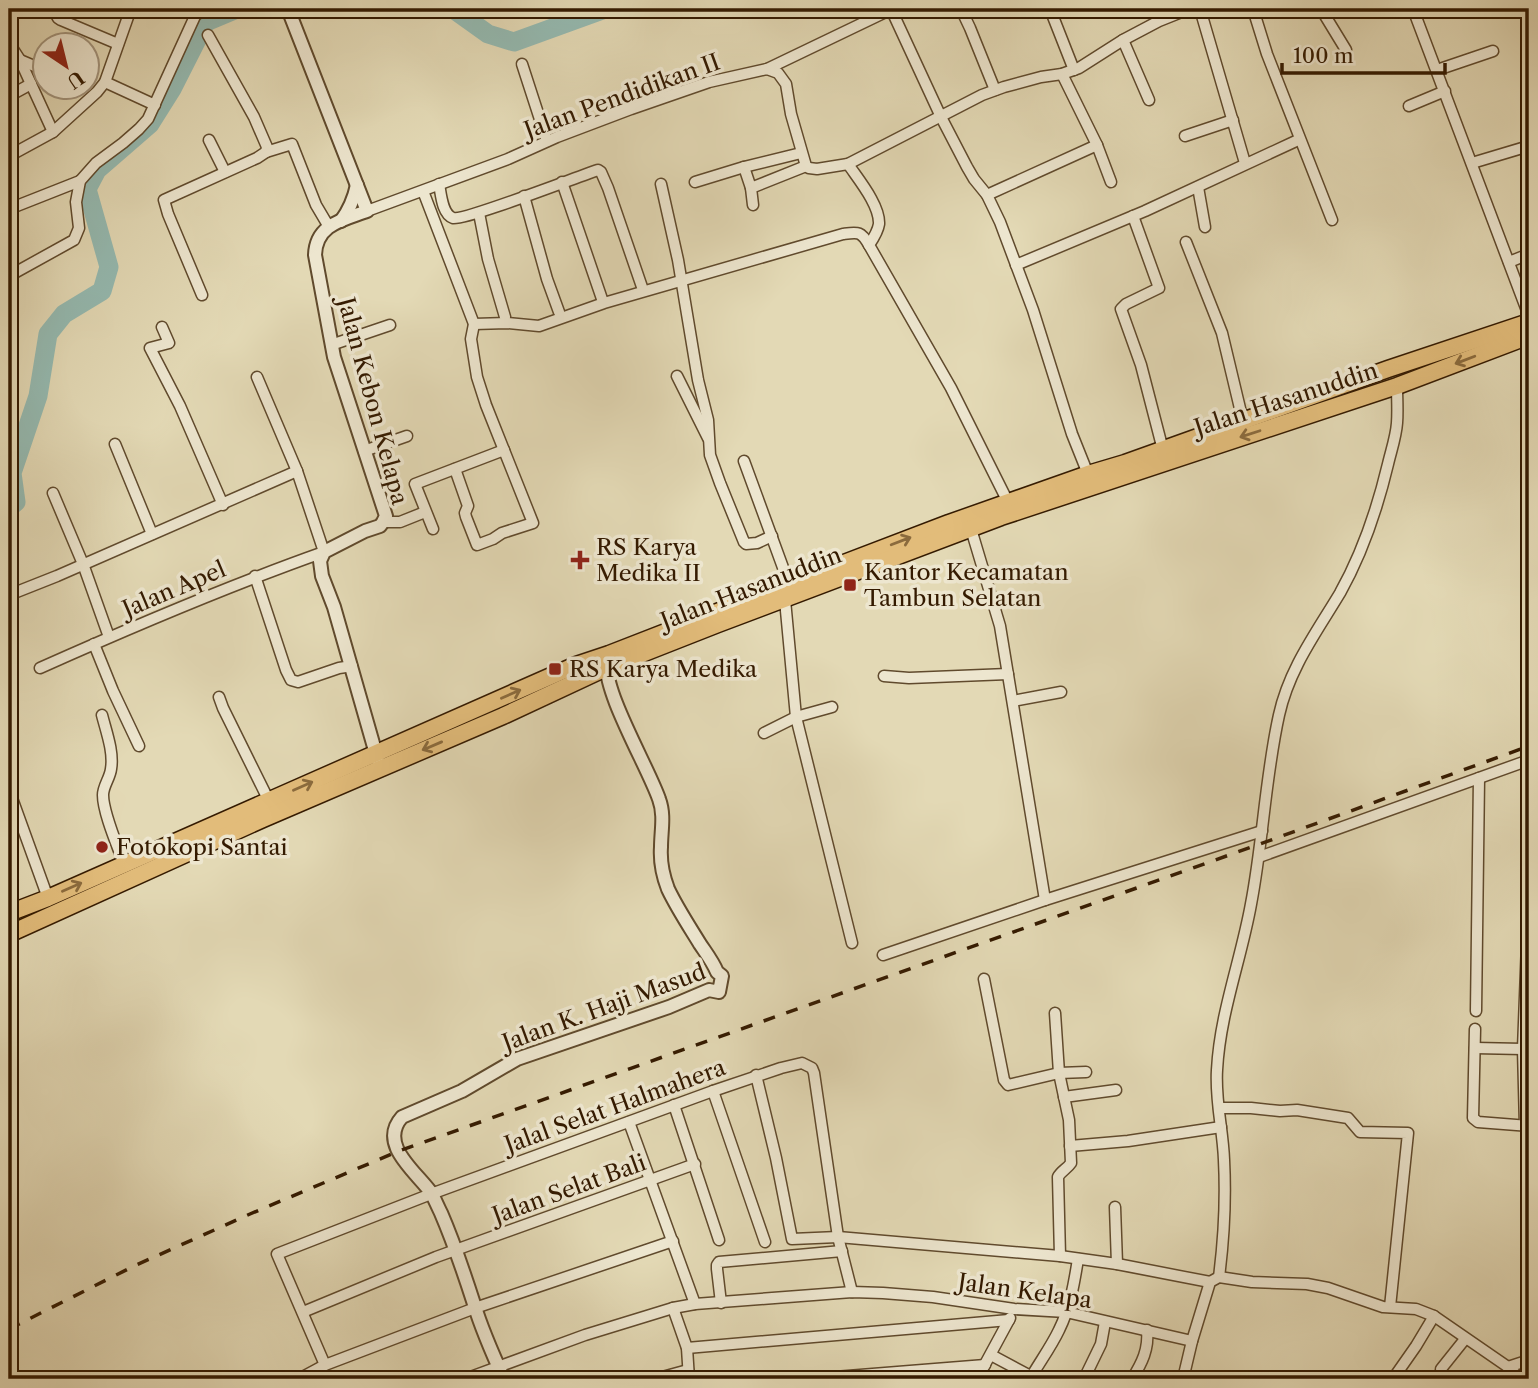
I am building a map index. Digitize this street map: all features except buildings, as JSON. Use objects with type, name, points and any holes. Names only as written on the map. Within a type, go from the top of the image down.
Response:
[{"type":"highway","name":"Jalan Hasanuddin","points":[[9,934],[252,824],[566,669],[607,662],[1009,502],[1529,322]]},
{"type":"highway","name":"Jalan Hasanuddin","points":[[787,592],[1028,508],[1397,386],[1529,336]]},
{"type":"highway","name":"Jalan Hasanuddin","points":[[9,913],[270,801],[378,761]]},
{"type":"street","points":[[53,9],[58,18],[118,44]]},
{"type":"street","points":[[9,209],[80,181],[96,163],[139,129],[155,105],[196,11],[212,9]]},
{"type":"street","points":[[202,295],[164,200],[266,152],[292,144],[316,205],[335,224],[367,211],[288,9]]},
{"type":"street","points":[[892,9],[942,117],[1000,222],[1033,310],[1072,434],[1088,474]]},
{"type":"street","name":"Jalan Pendidikan II","points":[[367,211],[667,96],[709,82],[766,69],[892,9]]},
{"type":"street","points":[[961,9],[995,90]]},
{"type":"street","points":[[1050,9],[1074,70]]},
{"type":"street","points":[[751,188],[806,166],[817,169],[848,163],[982,95],[1074,70],[1123,40],[1189,9]]},
{"type":"street","points":[[1200,9],[1245,163]]},
{"type":"street","points":[[1253,9],[1262,42],[1332,220]]},
{"type":"street","points":[[1321,9],[1346,50]]},
{"type":"street","points":[[1413,9],[1529,316]]},
{"type":"street","points":[[102,86],[129,14]]},
{"type":"street","points":[[208,35],[257,124],[267,147],[266,152]]},
{"type":"street","points":[[1123,40],[1149,100]]},
{"type":"street","points":[[9,44],[32,84],[9,96]]},
{"type":"street","points":[[1437,69],[1493,51]]},
{"type":"street","points":[[20,61],[32,66]]},
{"type":"street","points":[[522,64],[547,141]]},
{"type":"street","points":[[766,69],[778,73],[786,84],[806,166]]},
{"type":"street","points":[[1062,75],[1097,145],[1111,182]]},
{"type":"street","points":[[105,82],[155,105]]},
{"type":"street","points":[[1409,106],[1445,91]]},
{"type":"street","points":[[40,102],[53,132]]},
{"type":"street","points":[[9,156],[53,132],[86,102]]},
{"type":"street","points":[[1185,136],[1233,120]]},
{"type":"street","points":[[209,140],[225,172]]},
{"type":"street","points":[[1016,265],[1133,216],[1300,140]]},
{"type":"street","points":[[987,195],[1097,145]]},
{"type":"street","points":[[1472,163],[1529,146]]},
{"type":"street","points":[[695,182],[801,153]]},
{"type":"street","points":[[848,163],[878,214],[879,227],[869,245]]},
{"type":"street","points":[[744,167],[753,205]]},
{"type":"street","points":[[439,184],[444,206],[451,217],[457,219],[598,170],[608,188],[642,287]]},
{"type":"street","points":[[9,276],[74,240],[79,228],[76,202],[80,181]]},
{"type":"street","points":[[562,182],[602,299]]},
{"type":"street","points":[[660,184],[678,260],[698,380],[708,420],[710,455],[744,542],[751,544],[772,536]]},
{"type":"street","name":"Jalan Kebon Kelapa","points":[[324,552],[380,526],[386,516],[340,380],[331,345],[316,255],[318,239],[350,209],[357,185]]},
{"type":"street","points":[[1198,187],[1205,227]]},
{"type":"street","points":[[423,191],[474,324],[471,340],[477,377],[486,405],[533,523],[477,545],[465,513],[468,506],[455,468]]},
{"type":"street","points":[[524,196],[559,312]]},
{"type":"street","points":[[479,213],[491,270],[505,317]]},
{"type":"street","points":[[1133,216],[1159,288],[1121,309],[1141,365],[1163,450]]},
{"type":"street","points":[[474,324],[539,326],[604,303],[857,232],[869,245],[951,388],[1009,502]]},
{"type":"street","points":[[1186,242],[1222,333],[1243,421]]},
{"type":"street","points":[[1509,262],[1529,254]]},
{"type":"street","points":[[331,345],[390,325]]},
{"type":"street","points":[[162,327],[169,343],[150,348],[180,406],[223,505]]},
{"type":"street","points":[[677,376],[708,438]]},
{"type":"street","points":[[257,377],[297,471],[324,552],[320,561],[322,576],[352,666],[378,761]]},
{"type":"street","points":[[1184,1379],[1192,1341],[1215,1279],[1224,1233],[1225,1185],[1217,1073],[1219,1044],[1251,905],[1279,713],[1287,685],[1308,642],[1350,574],[1372,524],[1397,427],[1397,386]]},
{"type":"street","points":[[364,451],[407,436]]},
{"type":"street","points":[[115,444],[152,534]]},
{"type":"street","points":[[433,529],[415,484],[505,450]]},
{"type":"street","points":[[744,461],[772,536],[787,592],[796,718],[852,943]]},
{"type":"street","points":[[9,595],[297,471]]},
{"type":"street","points":[[53,493],[83,564],[109,637]]},
{"type":"street","points":[[383,522],[400,522],[425,512]]},
{"type":"street","points":[[971,529],[1000,626],[1045,900]]},
{"type":"street","name":"Jalan Apel","points":[[40,668],[255,576],[324,552]]},
{"type":"street","points":[[255,576],[291,680],[298,682],[352,666]]},
{"type":"street","points":[[94,644],[139,746]]},
{"type":"street","name":"Jalan K. Haji Masud","points":[[501,1373],[475,1308],[457,1249],[432,1194],[401,1156],[394,1134],[396,1123],[402,1117],[461,1091],[517,1059],[668,1007],[709,990],[719,992],[722,976],[684,919],[668,888],[660,848],[660,801],[615,698],[607,662]]},
{"type":"street","points":[[884,676],[909,678],[1008,674]]},
{"type":"street","points":[[1013,701],[1061,692]]},
{"type":"street","points":[[219,697],[270,801]]},
{"type":"street","points":[[764,733],[796,718],[832,707]]},
{"type":"street","points":[[102,715],[111,753],[111,770],[103,796],[124,864]]},
{"type":"street","points":[[1259,857],[1529,760]]},
{"type":"street","points":[[1476,1012],[1479,778]]},
{"type":"street","points":[[9,790],[48,898]]},
{"type":"street","points":[[883,955],[1262,831]]},
{"type":"street","points":[[1475,1029],[1473,1118],[1478,1122],[1527,1126],[1525,1053],[1529,890]]},
{"type":"street","points":[[984,979],[1004,1080],[1008,1086],[1059,1073],[1086,1072]]},
{"type":"street","points":[[1055,1013],[1059,1073],[1069,1120],[1071,1163],[1058,1177],[1060,1256]]},
{"type":"street","points":[[1475,1048],[1525,1053]]},
{"type":"street","name":"Jalal Selat Halmahera","points":[[303,1312],[277,1254],[756,1075],[802,1063],[812,1068],[814,1073],[838,1237]]},
{"type":"street","points":[[756,1075],[792,1240],[838,1237],[1060,1256],[1215,1279],[1307,1284],[1328,1288],[1382,1307],[1416,1309],[1434,1316],[1521,1379]]},
{"type":"street","points":[[1064,1097],[1116,1090]]},
{"type":"street","points":[[713,1091],[765,1242]]},
{"type":"street","points":[[674,1105],[719,1240]]},
{"type":"street","points":[[1219,1108],[1297,1110],[1348,1118],[1360,1132],[1408,1133],[1390,1307]]},
{"type":"street","points":[[629,1122],[695,1304]]},
{"type":"street","points":[[1070,1146],[1128,1141],[1221,1127]]},
{"type":"street","name":"Jalan Selat Bali","points":[[303,1312],[457,1249],[695,1164]]},
{"type":"street","points":[[1115,1207],[1117,1264]]},
{"type":"street","points":[[838,1237],[852,1292]]},
{"type":"street","points":[[299,1379],[325,1365],[475,1308],[673,1241]]},
{"type":"street","points":[[721,1303],[717,1269],[719,1262],[842,1251]]},
{"type":"street","points":[[991,1354],[1032,1378],[1066,1312],[1078,1259]]},
{"type":"street","name":"Jalan Kelapa","points":[[466,1379],[501,1373],[585,1335],[673,1308],[852,1292],[933,1297],[1014,1309],[1066,1312],[1192,1341]]},
{"type":"street","points":[[655,1379],[688,1375],[687,1348],[673,1308]]},
{"type":"street","points":[[977,1379],[1014,1309]]},
{"type":"street","points":[[303,1312],[325,1365]]},
{"type":"street","points":[[1395,1376],[1434,1316]]},
{"type":"street","points":[[687,1348],[1009,1320]]},
{"type":"street","points":[[1084,1379],[1101,1343],[1105,1322]]},
{"type":"street","points":[[1132,1379],[1145,1356],[1147,1330]]},
{"type":"street","points":[[1441,1369],[1465,1339]]},
{"type":"street","points":[[1508,1367],[1529,1360]]},
{"type":"street","points":[[810,1379],[985,1365]]},
{"type":"waterway","points":[[9,508],[16,502],[12,473],[38,396],[48,334],[64,314],[102,291],[109,267],[87,189],[97,170],[150,124],[172,89],[206,22],[237,9]]},
{"type":"waterway","points":[[453,9],[488,34],[514,42],[605,9]]},
{"type":"railway","points":[[9,1329],[134,1266],[399,1151],[1529,746]]},
{"type":"place","name":"RS Karya Medika II","points":[[580,560]]},
{"type":"place","name":"Kantor Kecamatan Tambun Selatan","points":[[850,585]]},
{"type":"place","name":"RS Karya Medika","points":[[555,669]]},
{"type":"place","name":"Fotokopi Santai","points":[[102,847]]}]
